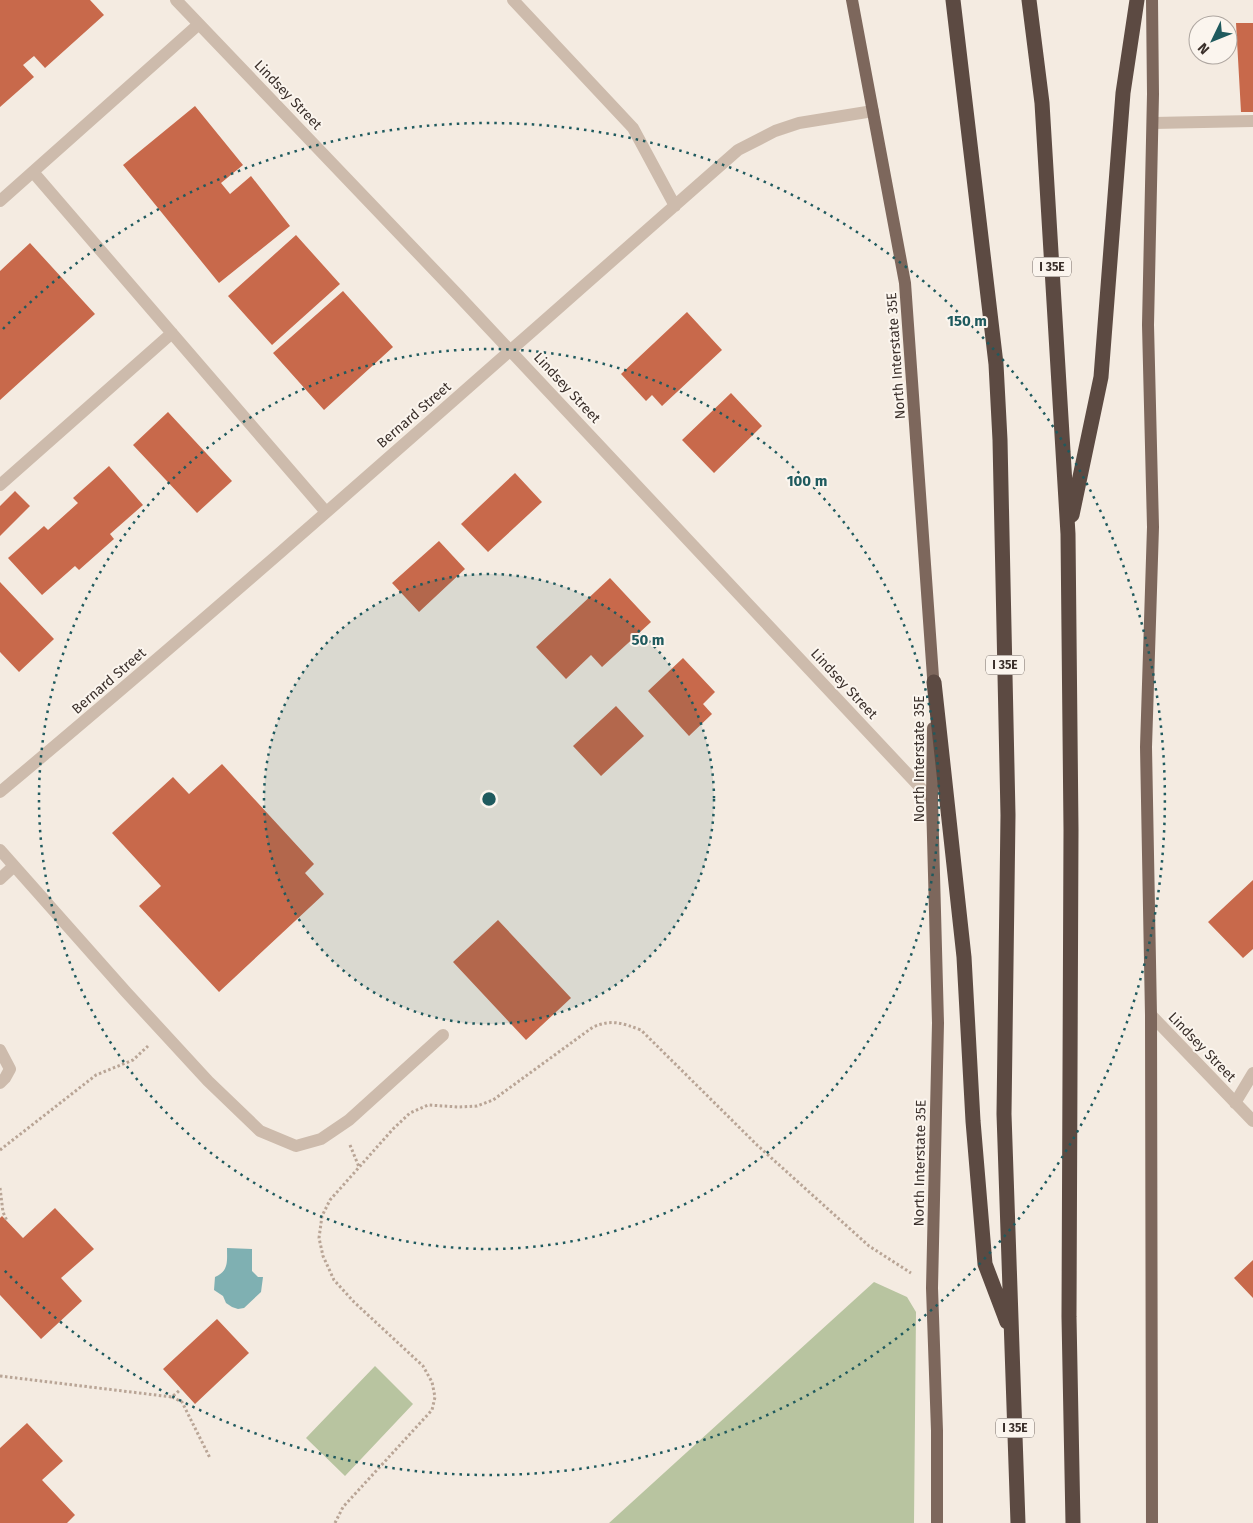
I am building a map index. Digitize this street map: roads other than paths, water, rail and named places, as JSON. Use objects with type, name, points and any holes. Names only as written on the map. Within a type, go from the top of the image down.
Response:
[{"type":"highway","name":"I 35E","points":[[953,0],[996,364],[1000,440],[1008,815],[1004,1114],[1018,1523]]},
{"type":"highway","name":"I 35E","points":[[1029,0],[1042,103],[1068,534],[1071,830],[1069,1317],[1073,1523]]},
{"type":"highway","points":[[1068,534],[1101,377],[1123,93],[1137,0]]},
{"type":"highway","points":[[934,682],[964,957],[973,1121],[985,1264],[1011,1333]]},
{"type":"main road","name":"North Interstate 35E","points":[[852,0],[905,283],[934,682],[932,800],[938,1023],[932,1288],[937,1431],[937,1523]]},
{"type":"main road","points":[[1152,0],[1153,123],[1148,325],[1153,527],[1146,747],[1151,1015],[1152,1523]]},
{"type":"street","name":"Lindsey Street","points":[[176,0],[510,350],[932,800]]},
{"type":"street","points":[[513,0],[632,128],[675,206]]},
{"type":"street","points":[[0,201],[199,24]]},
{"type":"street","name":"Bernard Street","points":[[0,792],[108,702],[738,150],[799,122],[873,111]]},
{"type":"street","points":[[1153,123],[1253,121]]},
{"type":"street","points":[[33,172],[326,512]]},
{"type":"street","points":[[0,485],[172,333]]},
{"type":"street","points":[[0,850],[208,1081],[260,1131],[296,1146],[321,1140],[350,1120],[443,1035]]},
{"type":"street","points":[[0,879],[14,866]]},
{"type":"street","name":"Lindsey Street","points":[[1151,1015],[1253,1121]]},
{"type":"street","points":[[0,1050],[10,1069],[0,1083]]},
{"type":"street","points":[[1235,1103],[1253,1073]]},
{"type":"water","points":[[227,1248],[252,1249],[252,1271],[258,1277],[263,1277],[261,1292],[244,1308],[232,1307],[226,1303],[223,1296],[214,1290],[215,1277],[220,1275],[225,1269]]}]
